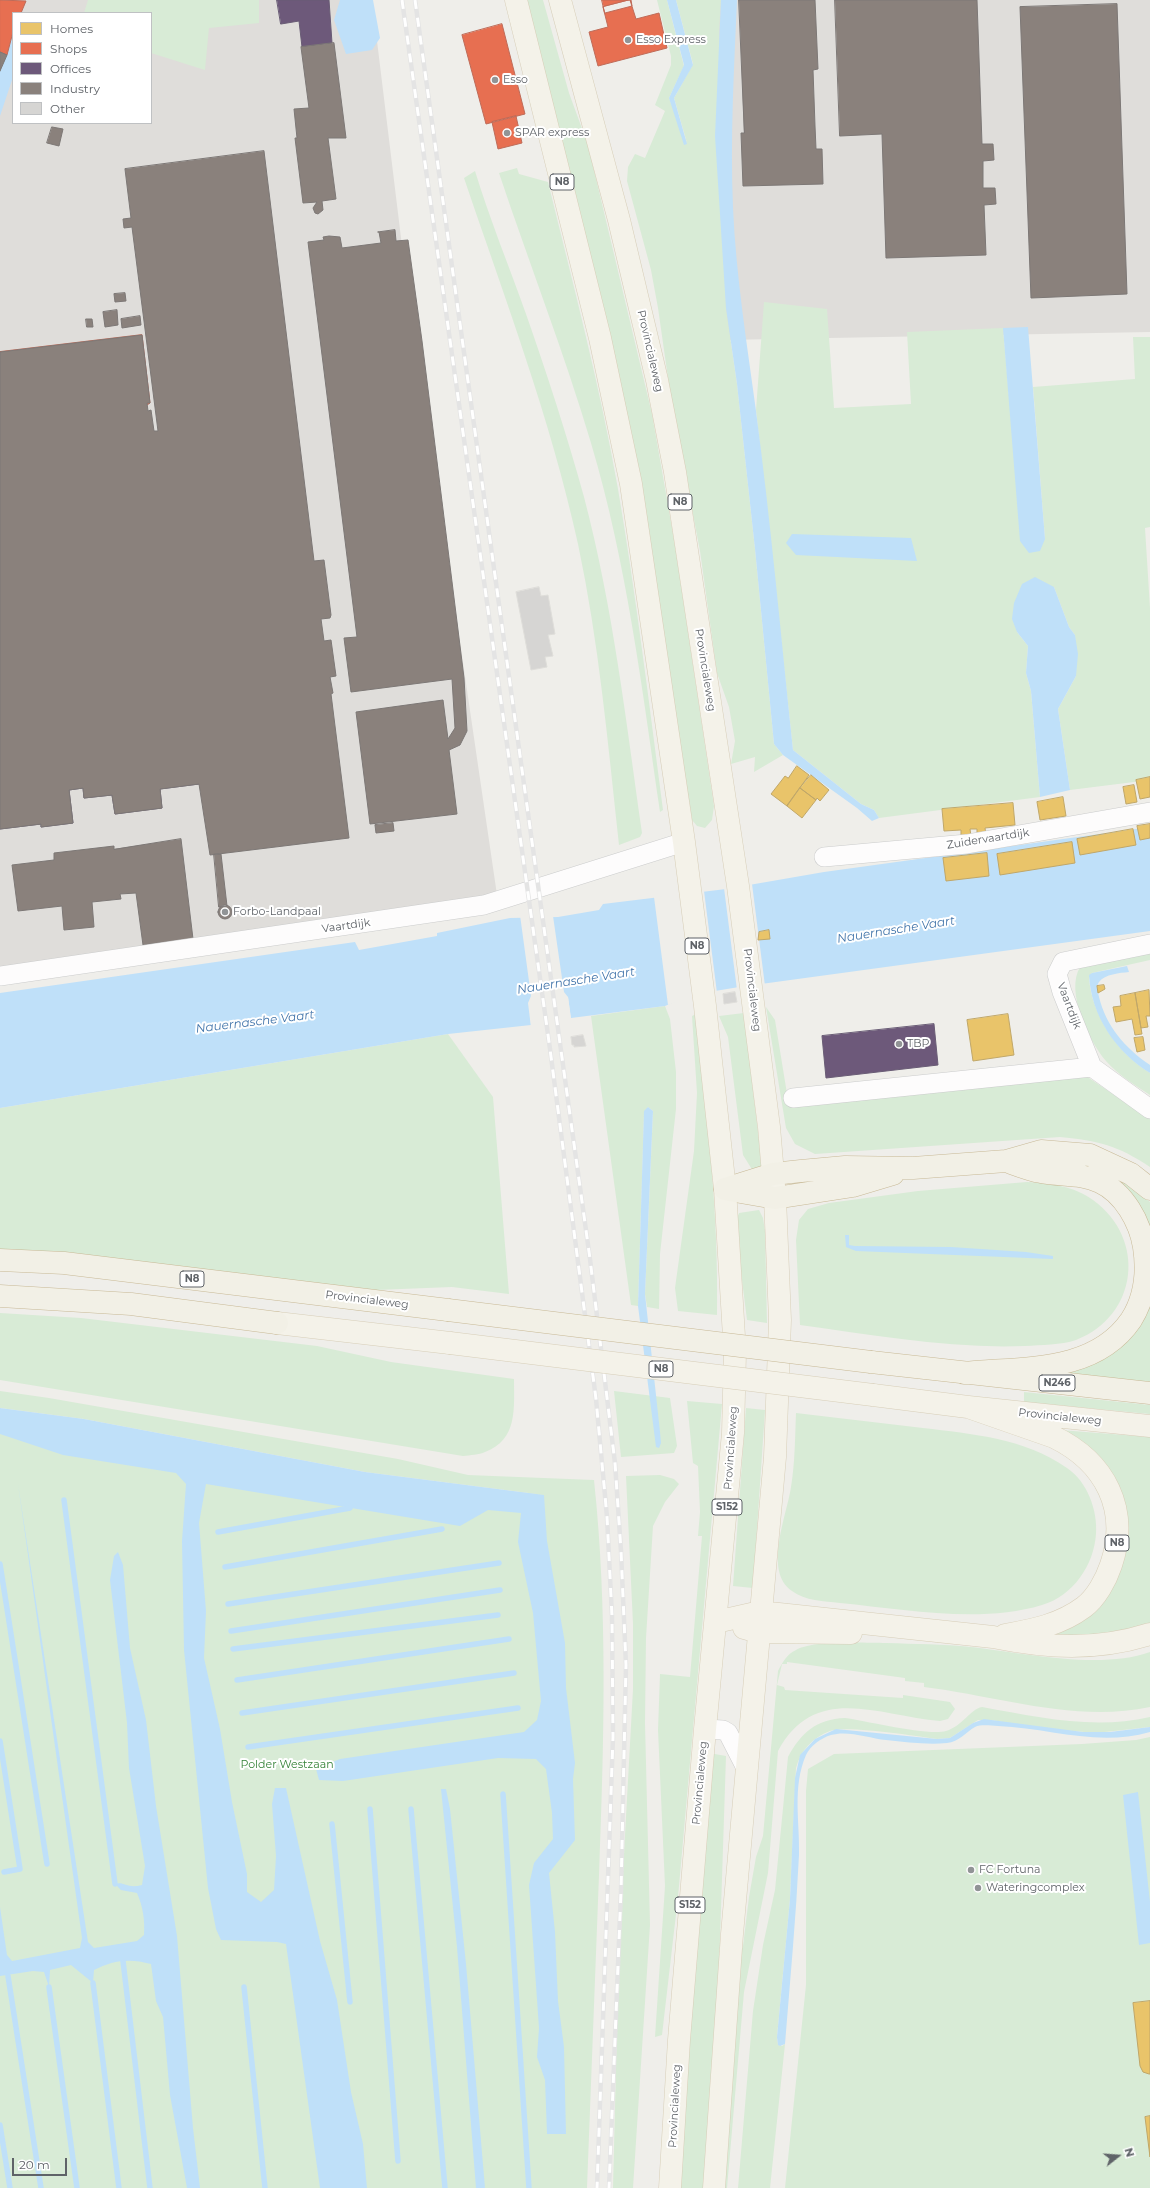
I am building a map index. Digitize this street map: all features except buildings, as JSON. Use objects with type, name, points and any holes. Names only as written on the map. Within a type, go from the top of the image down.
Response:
[{"type":"highway","points":[[1006,1161],[1042,1151],[1090,1155],[1131,1174],[1150,1189]]},
{"type":"highway","name":"N8","points":[[726,1189],[773,1174],[844,1167],[913,1168],[1006,1161],[1041,1172],[1085,1177],[1101,1182],[1116,1193],[1129,1208],[1142,1236],[1147,1263],[1144,1289],[1137,1311],[1124,1329],[1105,1347],[1087,1357],[1063,1364],[964,1373]]},
{"type":"highway","name":"N8","points":[[726,1189],[775,1198],[853,1186],[913,1168]]},
{"type":"highway","name":"Provincialeweg","points":[[0,1260],[64,1263],[871,1362],[1150,1393]]},
{"type":"highway","name":"Provincialeweg","points":[[0,1296],[131,1304],[276,1323]]},
{"type":"main road","name":"Provincialeweg","points":[[516,0],[602,344],[629,477],[684,842],[726,1189],[733,1305],[733,1433],[705,1729],[679,2040],[670,2188]]},
{"type":"main road","name":"Provincialeweg","points":[[560,0],[620,220],[663,409],[675,472],[753,993],[775,1198],[780,1320],[779,1381],[775,1457],[732,1934],[714,2188]]},
{"type":"main road","name":"Provincialeweg","points":[[276,1323],[968,1407],[1150,1426]]},
{"type":"main road","name":"N8","points":[[716,1622],[850,1620],[938,1632],[993,1637],[1030,1631],[1062,1622],[1085,1607],[1101,1586],[1112,1562],[1118,1537],[1116,1511],[1107,1484],[1086,1458],[1067,1444],[1054,1437],[968,1407]]},
{"type":"main road","points":[[993,1637],[1030,1645],[1070,1648],[1100,1646],[1150,1634]]},
{"type":"street","name":"Zuidervaartdijk","points":[[824,857],[967,844],[1150,812]]},
{"type":"street","name":"Vaartdijk","points":[[0,976],[484,905],[684,842]]},
{"type":"street","name":"Vaartdijk","points":[[1092,1067],[1062,992],[1057,974],[1063,962],[1150,944]]},
{"type":"street","points":[[793,1098],[1092,1067],[1150,1109]]},
{"type":"street","points":[[705,1729],[723,1730],[728,1733],[747,1770]]},
{"type":"shaded area","points":[[0,0],[372,0],[402,246],[497,895],[0,969]]},
{"type":"shaded area","points":[[695,0],[1150,0],[1150,332],[723,340]]},
{"type":"green space","points":[[88,0],[259,0],[259,23],[209,28],[205,70],[152,53],[152,12],[84,12]]},
{"type":"green space","points":[[524,0],[543,0],[569,93],[588,145],[652,414],[675,545],[714,806],[712,820],[705,828],[697,826],[692,820],[666,655]]},
{"type":"green space","points":[[657,0],[667,0],[684,66],[669,98],[687,143],[674,98],[693,64],[676,0],[721,0],[719,32],[726,308],[737,384],[774,744],[783,755],[754,772],[755,757],[731,764],[735,741],[729,707],[717,673],[700,551],[671,399],[658,308],[651,270],[627,181],[628,167],[635,154],[645,158],[665,111],[655,105],[671,65],[671,56]]},
{"type":"green space","points":[[517,168],[519,174],[548,182],[595,373],[611,450],[631,569],[663,810],[660,812],[632,626],[624,580],[604,489],[581,409],[499,173]]},
{"type":"green space","points":[[475,171],[526,314],[564,428],[584,497],[603,580],[618,664],[642,833],[640,837],[619,845],[607,731],[592,619],[578,544],[555,452],[541,406],[464,178]]},
{"type":"green space","points":[[764,302],[827,309],[834,408],[911,404],[907,332],[1003,328],[1022,542],[1045,539],[1033,387],[1135,379],[1133,337],[1150,337],[1150,527],[1145,528],[1150,608],[1150,780],[1070,790],[1058,709],[1076,676],[1075,635],[1069,627],[1054,587],[1017,632],[1028,646],[1026,673],[1031,691],[1040,797],[879,818],[874,810],[861,804],[793,750],[756,410]]},
{"type":"green space","points":[[1150,950],[1150,960],[1092,973],[1089,978],[1095,1006],[1109,1032],[1127,1055],[1150,1073],[1150,1095],[1116,1071],[1099,1052],[1086,1029],[1081,1016],[1075,989],[1076,977],[1080,967]]},
{"type":"green space","points":[[665,1006],[670,1019],[676,1072],[676,1109],[660,1254],[659,1309],[647,1307],[645,1294],[653,1111],[648,1107],[644,1114],[638,1306],[631,1305],[591,1016]]},
{"type":"green space","points":[[766,1007],[775,1020],[789,1106],[1086,1076],[1150,1119],[1150,1167],[1128,1154],[1107,1145],[1086,1140],[1060,1137],[815,1154],[795,1144],[786,1128]]},
{"type":"green space","points":[[744,1013],[762,1166],[753,1171],[743,1155],[728,1037],[719,1016]]},
{"type":"green space","points":[[696,1014],[714,1202],[717,1315],[678,1311],[675,1288],[694,1151],[697,1093],[692,1016]]},
{"type":"green space","points":[[448,1034],[493,1097],[509,1294],[452,1287],[376,1290],[91,1256],[0,1249],[0,1108]]},
{"type":"green space","points":[[1103,1171],[1132,1187],[1150,1202],[1150,1230]]},
{"type":"green space","points":[[1027,1182],[1062,1186],[1086,1195],[1110,1216],[1122,1235],[1128,1255],[1128,1276],[1123,1295],[1112,1313],[1097,1329],[1076,1340],[1064,1343],[1025,1346],[997,1346],[940,1343],[800,1325],[796,1240],[799,1220],[808,1209],[829,1203],[918,1191]]},
{"type":"green space","points":[[759,1210],[763,1218],[765,1231],[767,1323],[747,1320],[735,1224],[739,1213]]},
{"type":"green space","points":[[1150,1302],[1150,1382],[1064,1374],[1065,1372],[1094,1364],[1118,1350],[1136,1330],[1144,1317]]},
{"type":"green space","points":[[0,1313],[81,1318],[317,1346],[391,1362],[514,1379],[514,1412],[512,1422],[509,1431],[496,1447],[480,1454],[463,1456],[0,1380]]},
{"type":"green space","name":"Polder Westzaan","points":[[0,1391],[49,1398],[398,1459],[468,1475],[594,1480],[601,1578],[604,1677],[601,1826],[587,2188],[0,2188],[0,1415],[311,1469],[544,1495],[365,1472],[84,1419],[0,1408]]},
{"type":"green space","points":[[614,1391],[670,1398],[677,1446],[674,1453],[621,1457]]},
{"type":"green space","points":[[1024,1392],[1150,1405],[1150,1414],[1024,1402]]},
{"type":"green space","points":[[687,1401],[722,1404],[678,1897],[662,2035],[655,2037],[665,1886],[658,1730],[660,1674],[690,1677],[702,1536],[698,1536],[700,1512],[698,1466],[693,1463]]},
{"type":"green space","points":[[746,1408],[765,1410],[753,1588],[733,1586]]},
{"type":"green space","points":[[796,1413],[979,1435],[1016,1444],[1051,1458],[1074,1474],[1090,1497],[1093,1506],[1096,1534],[1091,1557],[1086,1568],[1072,1587],[1053,1601],[1018,1611],[993,1614],[915,1611],[821,1601],[809,1599],[797,1594],[783,1582],[779,1570],[778,1557],[779,1542],[789,1499],[792,1478],[795,1450]]},
{"type":"green space","points":[[1060,1430],[1150,1437],[1150,1625],[1098,1636],[1038,1639],[1056,1632],[1126,1538]]},
{"type":"green space","points":[[660,1475],[674,1479],[679,1484],[665,1502],[653,1526],[646,1638],[645,1723],[650,1925],[633,2188],[613,2188],[619,1945],[633,1689],[633,1624],[626,1476]]},
{"type":"green space","points":[[826,1643],[886,1643],[960,1646],[1038,1656],[1085,1660],[1108,1660],[1150,1652],[1150,1707],[1122,1711],[1093,1712],[1065,1710],[924,1687],[924,1683],[905,1681],[905,1678],[787,1662],[787,1664],[782,1664],[777,1685],[784,1687],[785,1690],[903,1698],[903,1695],[950,1702],[955,1709],[948,1719],[940,1721],[872,1710],[850,1708],[829,1710],[810,1716],[793,1730],[778,1751],[768,1873],[744,1992],[727,2188],[719,2188],[740,1952],[743,1946],[756,1857],[763,1836],[778,1671],[783,1662],[787,1656],[804,1647]]},
{"type":"green space","points":[[982,1707],[1066,1721],[1129,1721],[1150,1717],[1150,1727],[1096,1733],[1038,1728],[991,1720],[978,1720],[950,1738],[937,1739],[865,1730],[838,1729],[818,1737],[808,1745],[804,1750],[796,1768],[790,1899],[777,2037],[778,2045],[782,2046],[785,2044],[770,2188],[738,2188],[753,2011],[763,1945],[775,1890],[788,1757],[804,1734],[818,1724],[826,1721],[845,1718],[912,1730],[937,1732],[952,1729],[978,1708]]},
{"type":"green space","name":"Wateringcomplex","points":[[1150,1737],[1150,2188],[785,2188],[806,1985],[806,1791],[808,1769],[834,1754],[1082,1744],[1136,1740]]},
{"type":"green space","points":[[709,1753],[726,1756],[715,2093],[708,2188],[676,2188]]},
{"type":"water","points":[[340,0],[373,0],[380,38],[372,50],[346,54],[334,20]]},
{"type":"water","points":[[667,0],[676,0],[693,65],[674,98],[687,144],[684,145],[669,98],[684,65]]},
{"type":"water","points":[[721,0],[737,0],[732,130],[734,233],[742,310],[756,411],[776,580],[793,750],[861,804],[874,810],[879,818],[872,821],[857,808],[783,755],[774,744],[737,384],[726,308],[715,136]]},
{"type":"water","points":[[12,35],[12,80],[0,116],[0,71]]},
{"type":"water","points":[[1028,327],[1045,539],[1040,551],[1029,553],[1020,541],[1003,328]]},
{"type":"water","points":[[792,534],[911,538],[917,561],[796,555],[786,543]]},
{"type":"water","points":[[1035,577],[1054,587],[1069,627],[1075,635],[1078,654],[1076,676],[1058,709],[1070,790],[1040,797],[1031,691],[1026,673],[1028,646],[1017,632],[1012,619],[1014,603],[1022,584]]},
{"type":"water","name":"Nauernasche Vaart","points":[[1150,827],[1150,931],[739,987],[691,995],[665,1006],[571,1018],[568,997],[529,1003],[531,1025],[448,1034],[0,1108],[0,993],[355,942],[359,950],[437,936],[437,933],[510,918],[558,917],[599,910],[603,904],[726,889],[824,872]]},
{"type":"water","points":[[1127,966],[1129,972],[1113,974],[1102,979],[1098,985],[1098,993],[1102,1008],[1112,1027],[1132,1051],[1150,1065],[1150,1073],[1126,1055],[1116,1044],[1100,1018],[1091,990],[1089,975],[1092,973]]},
{"type":"water","points":[[648,1107],[653,1111],[645,1294],[661,1443],[659,1448],[656,1447],[638,1306],[644,1111]]},
{"type":"water","points":[[845,1235],[849,1235],[849,1245],[855,1246],[951,1247],[1026,1252],[1053,1256],[1053,1259],[856,1251],[846,1247]]},
{"type":"water","points":[[0,1408],[84,1419],[365,1472],[544,1495],[547,1541],[565,1643],[566,1688],[575,1763],[573,1779],[575,1840],[549,1873],[555,1932],[558,2001],[564,2047],[566,2134],[547,2134],[545,2080],[537,2057],[539,2028],[529,1885],[534,1863],[553,1839],[552,1813],[546,1769],[536,1759],[498,1758],[343,1781],[319,1780],[316,1769],[340,1759],[524,1732],[537,1720],[541,1701],[533,1613],[518,1542],[521,1513],[488,1510],[460,1526],[206,1484],[199,1523],[206,1611],[204,1658],[220,1729],[232,1802],[247,1874],[247,1892],[261,1902],[274,1890],[276,1856],[272,1804],[275,1788],[286,1788],[320,1941],[337,2000],[351,2092],[363,2144],[367,2188],[320,2188],[286,1944],[277,1942],[221,1940],[216,1929],[208,1888],[184,1650],[182,1541],[186,1484],[176,1473],[63,1455],[0,1434]]},
{"type":"water","points":[[18,1484],[88,1942],[94,1948],[137,1941],[144,1935],[143,1914],[137,1893],[121,1890],[115,1884],[121,1883],[129,1886],[142,1885],[145,1866],[129,1768],[127,1723],[110,1580],[114,1556],[118,1552],[123,1565],[130,1648],[146,1720],[156,1806],[177,1936],[193,2128],[200,2188],[187,2188],[170,2095],[163,2017],[156,2001],[151,1964],[136,1961],[122,1961],[108,1964],[94,1970],[93,1983],[71,1965],[50,1970],[49,1987],[44,1972],[33,1971],[0,1976],[0,1907],[7,1955],[12,1961],[80,1948],[82,1938]]},
{"type":"water","points":[[984,1719],[1083,1732],[1110,1732],[1150,1727],[1150,1732],[1111,1738],[1074,1735],[1017,1727],[984,1725],[975,1727],[959,1739],[947,1743],[932,1744],[886,1740],[844,1733],[823,1738],[810,1748],[806,1755],[799,1779],[799,1855],[793,1950],[785,2044],[780,2046],[778,2045],[777,2037],[790,1899],[795,1778],[800,1755],[815,1739],[836,1729],[937,1739],[950,1738],[973,1723]]},
{"type":"water","points":[[441,1789],[446,1789],[450,1809],[466,1964],[485,2188],[476,2188],[457,1947]]},
{"type":"water","points":[[1138,1792],[1150,1902],[1150,1943],[1139,1945],[1123,1795]]},
{"type":"pier","points":[[752,884],[765,986],[737,990],[724,888]]},
{"type":"pier","points":[[704,891],[717,993],[691,997],[668,1005],[654,897]]},
{"type":"pier","points":[[520,915],[553,916],[564,992],[568,997],[571,1020],[569,1018],[567,999],[531,1005],[533,1025],[531,1027],[528,1003],[531,996]]},
{"type":"waterway","points":[[64,1500],[115,1884]]},
{"type":"waterway","points":[[218,1532],[350,1508]]},
{"type":"waterway","points":[[225,1567],[442,1529]]},
{"type":"waterway","points":[[228,1604],[499,1563]]},
{"type":"waterway","points":[[0,1564],[47,1864]]},
{"type":"waterway","points":[[231,1631],[500,1590]]},
{"type":"waterway","points":[[233,1649],[498,1615]]},
{"type":"waterway","points":[[237,1680],[509,1639]]},
{"type":"waterway","points":[[242,1713],[514,1673]]},
{"type":"waterway","points":[[248,1747],[518,1708]]},
{"type":"waterway","points":[[0,1741],[20,1869],[4,1872]]},
{"type":"waterway","points":[[503,1794],[529,2188]]},
{"type":"waterway","points":[[370,1809],[398,2161]]},
{"type":"waterway","points":[[411,1809],[445,2188]]},
{"type":"waterway","points":[[332,1824],[350,2002]]},
{"type":"waterway","points":[[123,1961],[150,2188]]},
{"type":"waterway","points":[[8,1976],[41,2188]]},
{"type":"waterway","points":[[93,1983],[119,2188]]},
{"type":"waterway","points":[[49,1987],[77,2188]]},
{"type":"waterway","points":[[244,1987],[265,2188]]},
{"type":"waterway","points":[[0,2125],[10,2188]]},
{"type":"railway","points":[[402,0],[550,1049],[596,1399],[607,1517],[612,1616],[613,1737],[597,2188]]},
{"type":"railway","points":[[415,0],[590,1259],[615,1463],[621,1551],[626,1665],[621,1891],[609,2188]]},
{"type":"place","name":"Esso Express","points":[[628,40]]},
{"type":"place","name":"Esso","points":[[495,80]]},
{"type":"place","name":"SPAR express","points":[[507,133]]},
{"type":"place","name":"Forbo-Landpaal","points":[[225,912]]},
{"type":"place","name":"TBP","points":[[899,1044]]},
{"type":"place","name":"FC Fortuna","points":[[971,1870]]},
{"type":"place","name":"Wateringcomplex","points":[[978,1888]]}]
